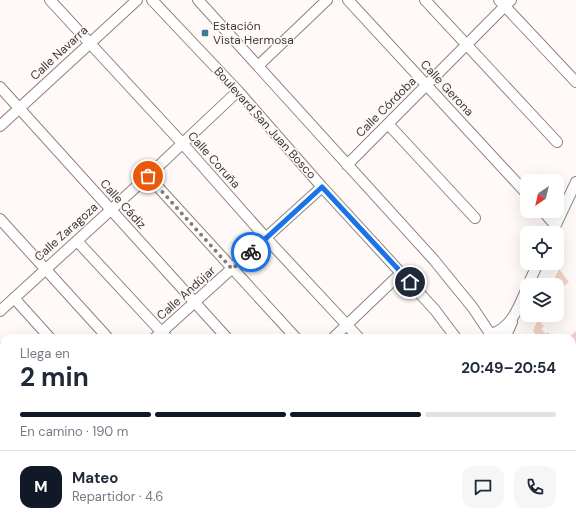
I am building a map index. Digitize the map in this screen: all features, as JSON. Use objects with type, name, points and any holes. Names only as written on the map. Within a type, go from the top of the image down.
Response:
[{"type":"street","name":"Calle Coruña","points":[[50,0],[355,334]]},
{"type":"street","name":"Calle Navarra","points":[[0,126],[137,0]]},
{"type":"street","name":"Boulevard San Juan Bosco","points":[[152,0],[238,91],[322,187],[435,310],[453,334]]},
{"type":"street","points":[[198,0],[448,276],[491,334]]},
{"type":"street","points":[[258,66],[327,0]]},
{"type":"street","name":"Calle Gerona","points":[[348,0],[520,186]]},
{"type":"street","points":[[425,0],[557,142]]},
{"type":"street","points":[[505,2],[576,82]]},
{"type":"street","name":"Calle Córdoba","points":[[348,165],[427,85],[505,2]]},
{"type":"street","name":"Calle Cádiz","points":[[0,87],[223,334]]},
{"type":"street","name":"Calle Zaragoza","points":[[0,311],[148,176],[238,91]]},
{"type":"street","points":[[388,124],[475,218]]},
{"type":"street","points":[[148,176],[292,334]]},
{"type":"street","points":[[554,226],[576,182]]},
{"type":"street","name":"Calle Andújar","points":[[163,334],[195,302],[322,187]]},
{"type":"street","points":[[0,219],[104,334]]},
{"type":"street","points":[[77,241],[159,334]]},
{"type":"street","points":[[338,334],[401,273]]},
{"type":"street","points":[[14,298],[46,334]]},
{"type":"street","points":[[507,334],[520,304]]},
{"type":"street","points":[[495,334],[514,317]]},
{"type":"shaded area","points":[[560,270],[569,282],[564,286],[564,278],[554,278]]},
{"type":"shaded area","points":[[537,322],[540,322],[544,326],[541,329],[546,334],[535,334],[533,331]]},
{"type":"way so far","points":[[148,176],[232,269],[251,252]]},
{"type":"place","name":"Estación Vista Hermosa","points":[[205,33]]},
{"type":"route","points":[[251,252],[322,187],[410,282]]}]
